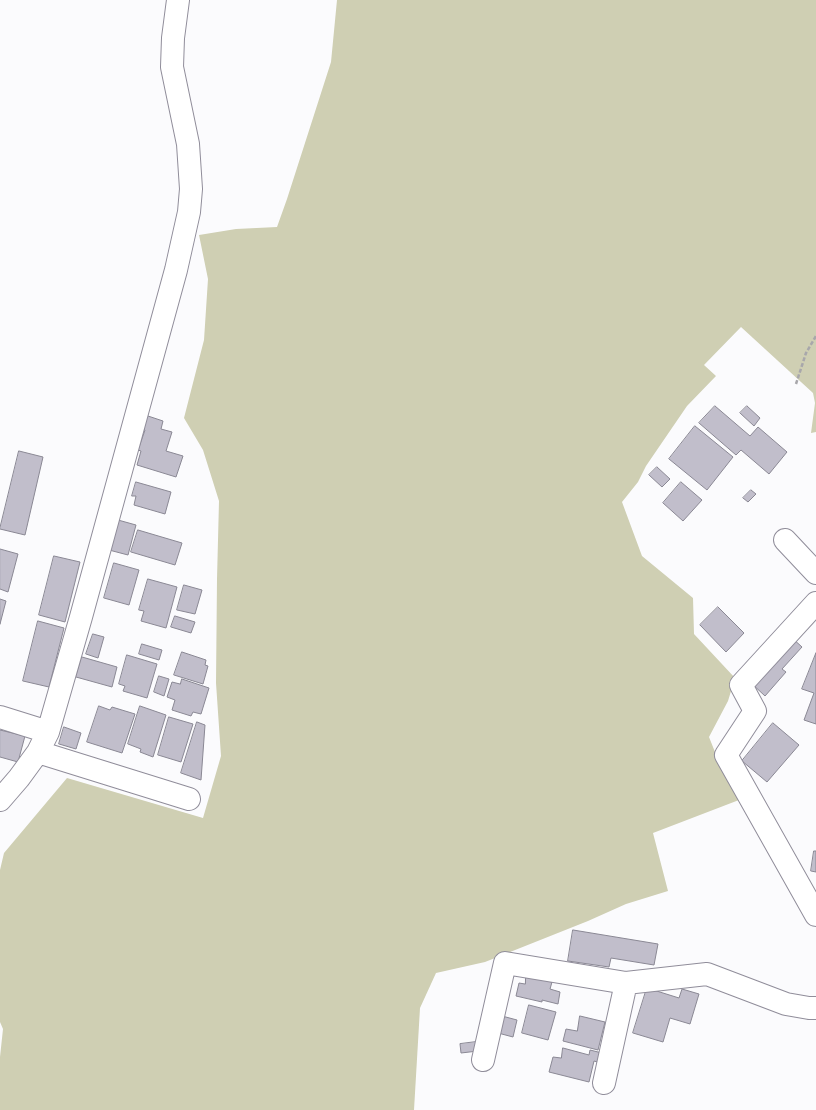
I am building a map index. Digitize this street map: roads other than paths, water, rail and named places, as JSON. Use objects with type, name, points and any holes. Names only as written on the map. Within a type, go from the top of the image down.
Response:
[{"type":"street","points":[[0,800],[19,778],[38,752],[48,732],[176,270],[189,212],[191,190],[188,144],[172,67],[173,38],[178,0]]},
{"type":"street","points":[[785,540],[816,573]]},
{"type":"street","points":[[816,603],[741,685],[755,711],[726,755],[816,915]]},
{"type":"street","points":[[0,717],[48,732]]},
{"type":"street","points":[[38,752],[189,798]]},
{"type":"street","points":[[483,1060],[505,963],[626,983],[707,974],[786,1004],[816,1008]]},
{"type":"street","points":[[604,1083],[626,983]]}]
